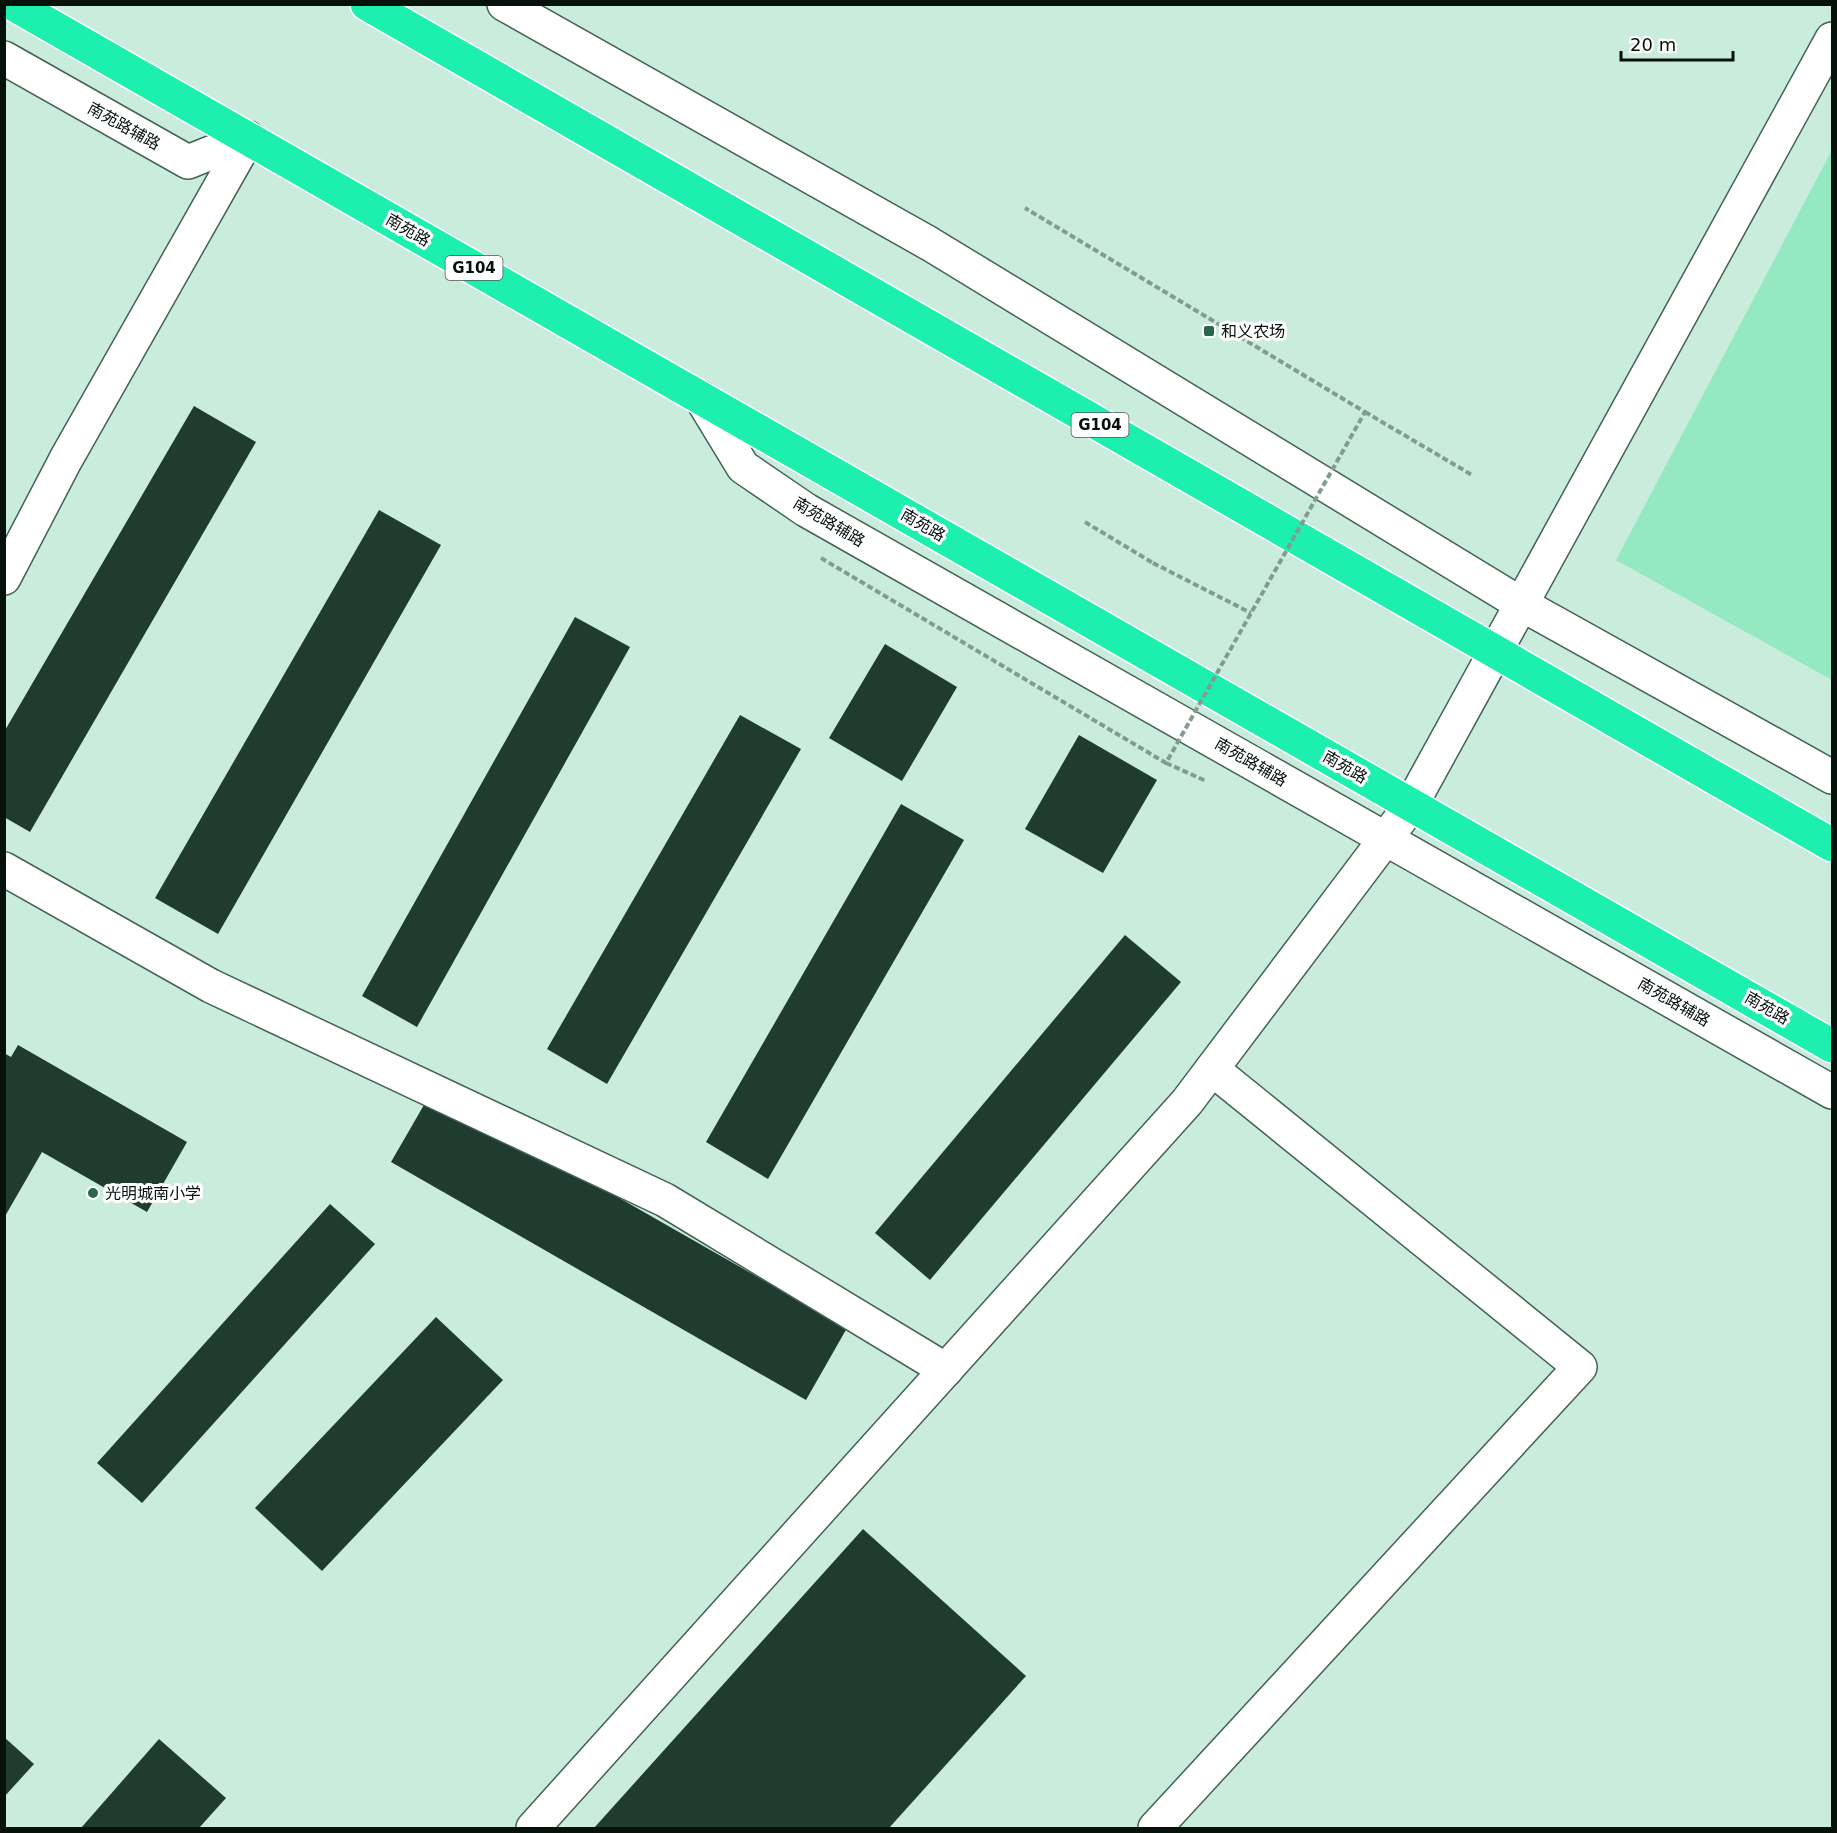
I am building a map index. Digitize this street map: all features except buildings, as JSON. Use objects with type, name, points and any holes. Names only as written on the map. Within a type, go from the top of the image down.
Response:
[{"type":"highway","name":"南苑路","points":[[14,4],[1833,1046]]},
{"type":"highway","name":"G104","points":[[368,4],[1833,844]]},
{"type":"street","points":[[504,4],[930,244],[1521,604],[1833,777]]},
{"type":"street","points":[[533,1828],[1179,1111],[1411,805],[1833,39]]},
{"type":"street","name":"南苑路辅路","points":[[4,58],[188,162],[248,138]]},
{"type":"street","points":[[4,578],[66,459],[248,138]]},
{"type":"street","name":"南苑路辅路","points":[[701,398],[743,467],[806,510],[1833,1092]]},
{"type":"street","points":[[4,869],[211,986],[664,1200],[946,1370]]},
{"type":"street","points":[[1155,1828],[1580,1367],[1212,1069]]},
{"type":"path","points":[[1025,208],[1472,475]]},
{"type":"path","points":[[822,558],[1166,763],[1365,412]]},
{"type":"path","points":[[1085,522],[1153,563],[1251,613]]},
{"type":"green space","points":[[1832,150],[1832,680],[1616,560]]},
{"type":"place","name":"和义农场","points":[[1209,331]]},
{"type":"place","name":"光明城南小学","points":[[93,1193]]}]
